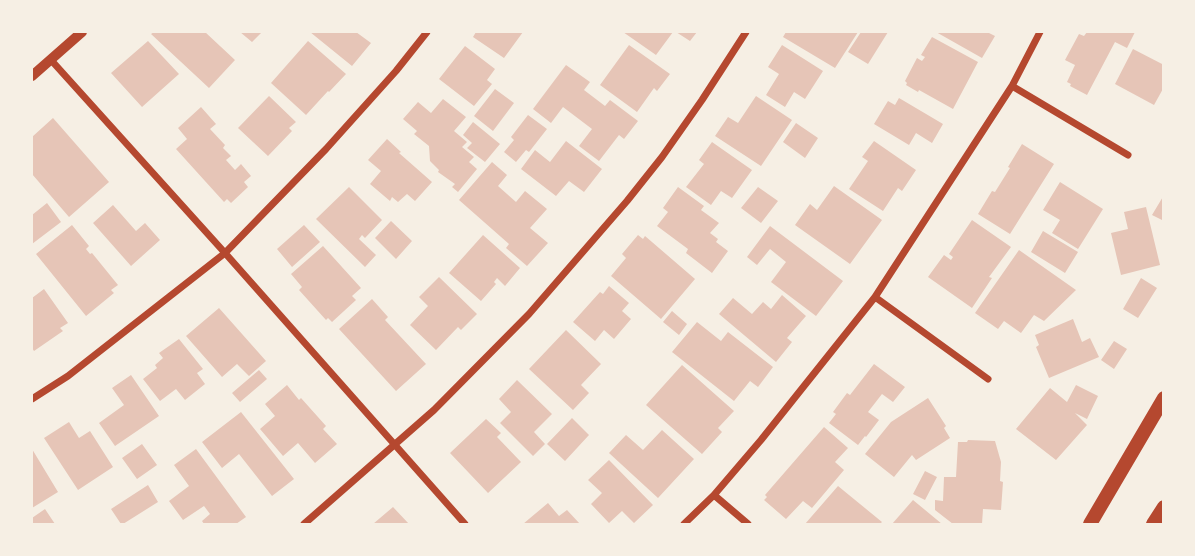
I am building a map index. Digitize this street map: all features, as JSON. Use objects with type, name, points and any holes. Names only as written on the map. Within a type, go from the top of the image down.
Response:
[{"type":"main road","points":[[1090,524],[1164,398]]},
{"type":"main road","points":[[1153,524],[1164,507]]},
{"type":"street","points":[[32,76],[82,32]]},
{"type":"street","points":[[32,399],[68,376],[225,253],[335,139],[427,32]]},
{"type":"street","points":[[304,524],[434,411],[520,324],[627,201],[670,145],[746,32]]},
{"type":"street","points":[[684,524],[714,495],[761,440],[875,297],[1012,86],[1040,32]]},
{"type":"street","points":[[51,60],[465,524]]},
{"type":"street","points":[[1012,86],[1128,155]]},
{"type":"street","points":[[875,297],[988,379]]},
{"type":"street","points":[[714,495],[748,524]]},
{"type":"building","points":[[205,32],[235,60],[209,88],[151,34]]},
{"type":"building","points":[[240,32],[262,32],[252,42]]},
{"type":"building","points":[[310,32],[356,32],[371,43],[352,66]]},
{"type":"building","points":[[476,32],[523,32],[504,58],[473,37]]},
{"type":"building","points":[[623,32],[673,32],[656,55]]},
{"type":"building","points":[[676,32],[697,32],[690,41]]},
{"type":"building","points":[[786,32],[858,32],[835,68],[783,37]]},
{"type":"building","points":[[861,32],[888,32],[868,64],[848,52]]},
{"type":"building","points":[[936,32],[987,32],[995,36],[982,58]]},
{"type":"building","points":[[1087,32],[1135,32],[1127,48],[1115,42],[1087,95],[1067,82],[1075,65],[1065,60],[1079,34],[1084,36]]},
{"type":"building","points":[[932,37],[978,62],[953,109],[906,85],[905,81],[917,58],[922,61],[925,57],[921,55]]},
{"type":"building","points":[[148,41],[179,74],[142,107],[111,73]]},
{"type":"building","points":[[308,41],[346,74],[306,115],[271,83]]},
{"type":"building","points":[[629,45],[670,74],[657,91],[654,88],[637,112],[600,85]]},
{"type":"building","points":[[782,45],[823,71],[805,99],[794,92],[785,107],[766,95],[779,74],[768,67]]},
{"type":"building","points":[[465,46],[495,69],[487,80],[492,84],[474,106],[439,79]]},
{"type":"building","points":[[1133,49],[1164,65],[1164,87],[1154,105],[1115,84]]},
{"type":"building","points":[[566,65],[590,82],[584,90],[605,106],[610,100],[638,121],[624,139],[619,135],[599,161],[579,146],[592,129],[563,107],[551,123],[533,109]]},
{"type":"building","points":[[495,89],[514,103],[493,131],[474,116]]},
{"type":"building","points":[[269,96],[296,122],[289,128],[292,131],[268,156],[238,128]]},
{"type":"building","points":[[756,96],[792,120],[761,166],[715,136],[728,117],[738,123]]},
{"type":"building","points":[[899,98],[943,124],[932,143],[916,133],[909,145],[874,124],[888,101],[895,105]]},
{"type":"building","points":[[443,99],[466,117],[454,131],[467,142],[462,147],[474,157],[469,162],[477,169],[458,192],[452,187],[455,184],[438,172],[430,161],[429,146],[414,134],[417,131],[403,119],[418,102],[431,113]]},
{"type":"building","points":[[201,107],[216,124],[210,129],[231,156],[226,160],[235,170],[241,164],[251,176],[244,182],[248,187],[231,203],[227,199],[224,202],[176,149],[187,139],[178,128]]},
{"type":"building","points":[[528,115],[547,129],[529,152],[526,150],[516,162],[504,152],[514,140],[511,137]]},
{"type":"building","points":[[53,118],[109,182],[69,217],[32,174],[32,137]]},
{"type":"building","points":[[473,122],[500,144],[485,162],[467,148],[472,143],[463,135]]},
{"type":"building","points":[[796,123],[818,138],[805,158],[783,142]]},
{"type":"building","points":[[387,139],[432,182],[415,201],[407,194],[398,202],[392,197],[390,201],[370,184],[381,171],[368,160]]},
{"type":"building","points":[[566,141],[602,169],[584,192],[569,181],[556,196],[521,169],[535,150],[550,162]]},
{"type":"building","points":[[874,141],[916,170],[902,191],[898,188],[883,211],[849,189],[868,161],[862,157]]},
{"type":"building","points":[[712,142],[752,170],[732,198],[721,191],[711,205],[686,187],[704,164],[699,160]]},
{"type":"building","points":[[1022,144],[1054,164],[1010,234],[978,214],[992,191],[995,192]]},
{"type":"building","points":[[492,162],[507,175],[498,186],[516,202],[525,191],[547,209],[530,228],[548,243],[527,266],[506,248],[509,244],[459,200]]},
{"type":"building","points":[[1060,182],[1103,209],[1078,249],[1052,233],[1060,220],[1043,210]]},
{"type":"building","points":[[834,186],[882,220],[850,264],[795,225],[810,204],[817,210]]},
{"type":"building","points":[[349,187],[382,220],[365,238],[362,235],[359,239],[376,255],[365,267],[316,219]]},
{"type":"building","points":[[678,187],[704,206],[701,210],[719,223],[710,233],[718,239],[716,242],[728,251],[712,273],[686,253],[688,249],[657,226],[668,212],[663,208]]},
{"type":"building","points":[[758,187],[778,201],[761,223],[741,208]]},
{"type":"building","points":[[1164,195],[1164,221],[1152,215]]},
{"type":"building","points":[[47,203],[61,222],[32,244],[32,215]]},
{"type":"building","points":[[113,205],[136,231],[145,223],[160,240],[131,266],[93,223]]},
{"type":"building","points":[[1146,207],[1160,265],[1121,275],[1111,233],[1128,229],[1124,212]]},
{"type":"building","points":[[972,220],[1011,247],[989,277],[992,278],[972,308],[928,277],[944,255],[951,260],[953,257],[949,254]]},
{"type":"building","points":[[391,221],[412,241],[396,259],[375,238]]},
{"type":"building","points":[[72,225],[89,246],[86,249],[118,285],[111,290],[114,293],[86,316],[36,254]]},
{"type":"building","points":[[304,225],[320,242],[292,267],[277,249]]},
{"type":"building","points":[[770,226],[843,281],[816,316],[771,282],[786,262],[770,249],[757,265],[747,257]]},
{"type":"building","points":[[1043,231],[1078,252],[1065,273],[1031,252]]},
{"type":"building","points":[[483,235],[520,268],[505,286],[497,278],[494,282],[496,284],[481,301],[449,273]]},
{"type":"building","points":[[638,235],[643,239],[645,236],[695,279],[661,319],[611,276],[626,258],[622,254]]},
{"type":"building","points":[[323,246],[361,288],[352,296],[356,300],[332,322],[328,318],[326,320],[299,290],[302,287],[291,274]]},
{"type":"building","points":[[1019,250],[1076,290],[1044,321],[1034,315],[1021,333],[1004,321],[998,329],[975,313]]},
{"type":"building","points":[[439,277],[477,314],[461,330],[458,327],[436,350],[410,325],[428,306],[419,297]]},
{"type":"building","points":[[1141,278],[1157,288],[1138,318],[1123,309]]},
{"type":"building","points":[[609,286],[629,303],[622,311],[631,319],[614,339],[604,330],[595,341],[573,322],[600,292],[603,294]]},
{"type":"building","points":[[44,289],[68,323],[60,328],[63,331],[34,351],[32,298]]},
{"type":"building","points":[[782,295],[806,316],[787,338],[792,342],[776,362],[719,314],[733,298],[752,314],[763,302],[771,309]]},
{"type":"building","points":[[372,299],[388,317],[385,320],[426,364],[396,391],[339,329]]},
{"type":"building","points":[[219,308],[266,361],[249,376],[237,364],[222,377],[186,336]]},
{"type":"building","points":[[672,311],[687,324],[679,335],[663,322]]},
{"type":"building","points":[[1073,319],[1082,342],[1090,338],[1099,357],[1049,378],[1036,347],[1039,345],[1035,335]]},
{"type":"building","points":[[697,322],[721,341],[728,332],[773,367],[758,387],[750,381],[734,401],[672,352]]},
{"type":"building","points":[[566,330],[601,364],[581,385],[589,393],[573,410],[529,369]]},
{"type":"building","points":[[179,339],[203,369],[197,373],[205,384],[185,400],[176,389],[160,401],[143,379],[157,368],[155,365],[163,358],[159,353]]},
{"type":"building","points":[[1114,341],[1127,349],[1114,369],[1101,360]]},
{"type":"building","points":[[874,364],[905,387],[893,402],[882,394],[868,412],[879,420],[858,445],[829,423],[836,414],[833,412],[847,393],[850,395]]},
{"type":"building","points":[[682,365],[734,411],[718,428],[722,432],[702,454],[646,405]]},
{"type":"building","points":[[259,370],[267,379],[240,402],[232,393]]},
{"type":"building","points":[[131,375],[159,416],[115,446],[99,423],[124,405],[112,388]]},
{"type":"building","points":[[517,380],[552,414],[534,432],[545,444],[533,456],[500,423],[511,412],[499,399]]},
{"type":"building","points":[[287,385],[326,426],[323,429],[337,444],[315,463],[298,443],[283,456],[260,429],[275,416],[265,404]]},
{"type":"building","points":[[1076,385],[1098,396],[1087,419],[1075,413],[1087,425],[1056,460],[1016,429],[1050,388],[1067,402]]},
{"type":"building","points":[[928,398],[946,426],[944,428],[950,438],[916,460],[912,455],[894,477],[865,454],[891,422]]},
{"type":"building","points":[[241,412],[294,479],[272,496],[239,454],[222,468],[202,442]]},
{"type":"building","points":[[572,418],[589,435],[565,461],[547,444]]},
{"type":"building","points":[[486,419],[501,433],[497,437],[521,462],[488,493],[450,453]]},
{"type":"building","points":[[69,422],[79,438],[90,431],[113,467],[78,490],[44,438]]},
{"type":"building","points":[[824,427],[848,448],[835,462],[844,470],[812,508],[803,501],[786,519],[764,500],[767,497],[765,495]]},
{"type":"building","points":[[662,430],[694,459],[658,498],[609,453],[626,435],[643,450]]},
{"type":"building","points":[[995,441],[1001,462],[1000,481],[1003,482],[1001,510],[983,509],[982,524],[953,524],[935,510],[935,500],[943,501],[944,477],[956,477],[958,442]]},
{"type":"building","points":[[142,444],[157,465],[137,479],[122,458]]},
{"type":"building","points":[[32,449],[58,492],[32,508]]},
{"type":"building","points":[[196,449],[246,517],[236,524],[204,524],[202,521],[210,514],[204,506],[183,520],[169,501],[189,486],[174,465]]},
{"type":"building","points":[[609,460],[653,505],[634,523],[622,511],[609,523],[591,504],[602,493],[588,480]]},
{"type":"building","points":[[925,471],[937,477],[925,500],[913,494]]},
{"type":"building","points":[[148,485],[158,502],[121,524],[111,509]]},
{"type":"building","points":[[838,486],[882,522],[805,524]]},
{"type":"building","points":[[913,500],[942,524],[892,524]]},
{"type":"building","points":[[548,503],[559,516],[567,510],[580,524],[523,524]]},
{"type":"building","points":[[393,507],[409,524],[373,524]]},
{"type":"building","points":[[45,509],[55,524],[32,524],[32,518]]}]
